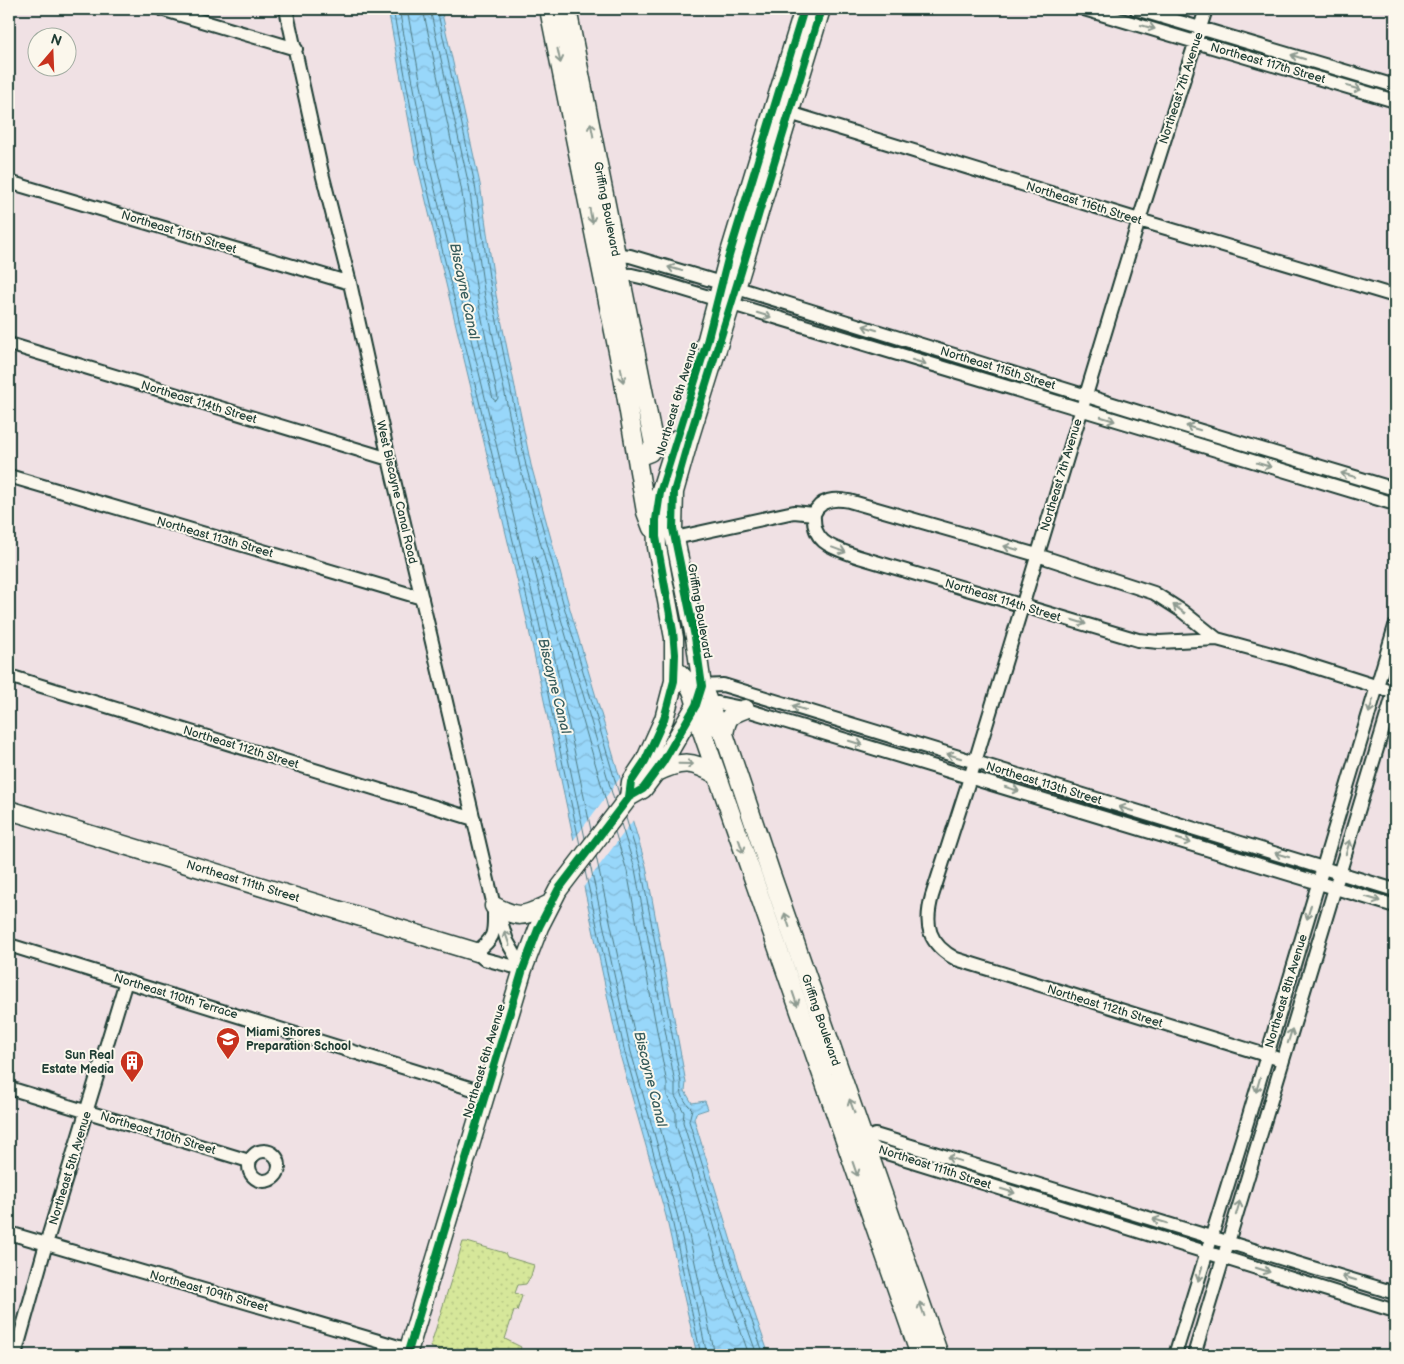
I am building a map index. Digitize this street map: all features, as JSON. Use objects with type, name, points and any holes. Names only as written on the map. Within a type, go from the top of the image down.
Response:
[{"type":"street","points":[[161,9],[296,49]]},
{"type":"street","name":"West Biscayne Canal Road","points":[[286,9],[322,173],[350,283],[389,459],[494,906],[509,946],[523,969]]},
{"type":"street","name":"Griffing Boulevard","points":[[549,9],[607,254],[637,458],[648,520],[656,534]]},
{"type":"street","name":"Griffing Boulevard","points":[[567,9],[607,254]]},
{"type":"street","name":"Northeast 6th Avenue","points":[[782,110],[804,9]]},
{"type":"street","name":"Northeast 6th Avenue","points":[[673,504],[675,487],[726,294],[782,110],[821,9]]},
{"type":"street","name":"Northeast 117th Street","points":[[1084,9],[1395,101]]},
{"type":"street","name":"Northeast 117th Street","points":[[1136,9],[1395,86]]},
{"type":"street","name":"Northeast 7th Avenue","points":[[934,942],[928,926],[929,908],[1139,220],[1206,9]]},
{"type":"street","name":"Northeast 116th Street","points":[[782,110],[1139,220],[1395,296]]},
{"type":"street","name":"Northeast 115th Street","points":[[9,182],[350,283]]},
{"type":"street","name":"Northeast 115th Street","points":[[607,254],[630,256],[726,294],[1081,410],[1395,504]]},
{"type":"street","name":"Northeast 115th Street","points":[[611,274],[632,275],[726,294],[1086,395],[1395,489]]},
{"type":"street","name":"Northeast 6th Avenue","points":[[629,796],[631,782],[645,761],[665,716],[672,694],[674,669],[673,630],[656,534],[656,515],[660,493],[707,342],[726,294]]},
{"type":"street","name":"Northeast 114th Street","points":[[9,344],[389,459]]},
{"type":"street","name":"Northeast 113th Street","points":[[9,476],[422,598]]},
{"type":"street","name":"Northeast 114th Street","points":[[1217,639],[1182,611],[1154,594],[1037,555],[850,501],[831,500],[823,503],[814,514],[813,522],[818,536],[831,546],[859,557],[1138,640],[1159,642],[1217,639],[1395,691]]},
{"type":"street","name":"Griffing Boulevard","points":[[673,504],[675,538],[695,637],[703,734],[843,1134],[939,1355]]},
{"type":"street","points":[[675,538],[794,512],[814,514]]},
{"type":"street","name":"Northeast 8th Avenue","points":[[1175,1355],[1395,626]]},
{"type":"street","name":"Griffing Boulevard","points":[[674,669],[685,677],[700,696],[724,734],[864,1140],[920,1355]]},
{"type":"street","name":"Northeast 112th Street","points":[[9,676],[474,819]]},
{"type":"street","name":"Northeast 113th Street","points":[[700,696],[722,685],[1395,890]]},
{"type":"street","name":"Northeast 8th Avenue","points":[[1194,1355],[1395,691]]},
{"type":"street","points":[[665,716],[677,707],[700,696]]},
{"type":"street","name":"Northeast 6th Avenue","points":[[408,1353],[523,969],[535,935],[550,904],[573,870],[629,796],[642,789],[655,773],[700,696]]},
{"type":"street","name":"Northeast 113th Street","points":[[700,696],[1318,881],[1395,906]]},
{"type":"street","points":[[724,734],[731,715],[745,709]]},
{"type":"street","points":[[655,773],[676,764],[686,763],[699,765],[718,775]]},
{"type":"street","name":"Northeast 111th Street","points":[[9,810],[476,952]]},
{"type":"street","points":[[523,969],[484,959],[476,952],[491,938],[494,927],[494,906],[522,916],[550,904]]},
{"type":"street","points":[[777,947],[794,941]]},
{"type":"street","name":"Northeast 112th Street","points":[[934,942],[947,955],[966,963],[1282,1060]]},
{"type":"street","name":"Northeast 110th Terrace","points":[[9,945],[486,1093]]},
{"type":"street","name":"Northeast 5th Avenue","points":[[15,1355],[46,1244],[126,981]]},
{"type":"street","points":[[1288,984],[1304,989]]},
{"type":"street","name":"Northeast 110th Street","points":[[9,1088],[249,1161]]},
{"type":"street","points":[[843,1134],[864,1140]]},
{"type":"street","name":"Northeast 111th Street","points":[[1395,1292],[875,1135],[864,1140],[876,1150],[1395,1311]]},
{"type":"street","name":"Northeast 109th Street","points":[[9,1233],[408,1353]]},
{"type":"green space","points":[[463,1242],[505,1253],[507,1257],[534,1265],[531,1276],[526,1284],[518,1285],[515,1293],[522,1296],[517,1311],[514,1311],[505,1339],[521,1347],[518,1355],[452,1355],[430,1347]]},
{"type":"water","name":"Biscayne Canal","points":[[388,9],[441,9],[480,184],[496,295],[531,465],[570,609],[646,866],[686,1083],[685,1091],[692,1103],[705,1101],[708,1109],[696,1113],[694,1119],[741,1274],[769,1355],[697,1355],[666,1216],[620,1055],[527,621],[416,159]]},
{"type":"pier","points":[[620,778],[634,819],[582,889],[572,842]]},
{"type":"cycle path","points":[[629,797],[631,782],[645,761],[664,719],[674,681],[675,654],[673,631],[656,537],[656,520],[660,493],[707,342],[728,259],[804,9]]},
{"type":"cycle path","points":[[407,1355],[523,969],[539,927],[558,890],[629,797],[643,789],[663,762],[696,705],[702,686],[695,637],[673,529],[674,492],[821,9]]},
{"type":"place","name":"Miami Shores Preparation School","points":[[228,1060]]},
{"type":"place","name":"Sun Real Estate Media","points":[[132,1083]]}]
